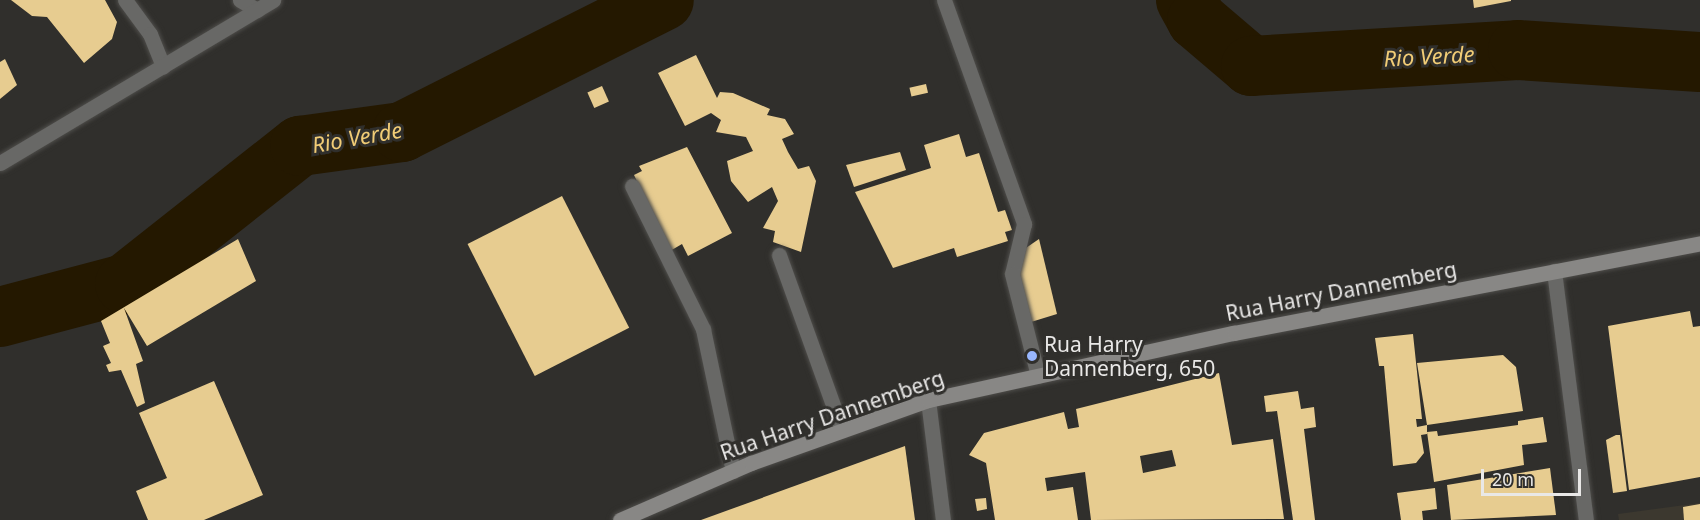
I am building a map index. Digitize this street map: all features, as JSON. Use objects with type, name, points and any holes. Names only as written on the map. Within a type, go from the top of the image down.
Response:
[{"type":"main road","name":"Rua Harry Dannemberg","points":[[620,520],[733,471],[928,400],[1700,243]]},
{"type":"street","points":[[125,0],[150,34],[163,67]]},
{"type":"street","points":[[240,0],[257,9]]},
{"type":"street","points":[[0,163],[273,0]]},
{"type":"street","points":[[944,0],[1024,224],[1012,274],[1038,376]]},
{"type":"street","points":[[632,186],[703,329],[733,471]]},
{"type":"street","points":[[779,255],[842,430]]},
{"type":"street","points":[[1554,271],[1586,520]]},
{"type":"street","points":[[928,400],[943,520]]},
{"type":"shaded area","points":[[1700,503],[1700,520],[1619,520],[1618,514]]},
{"type":"building","points":[[11,0],[105,0],[117,22],[112,39],[84,63],[47,17],[32,16]]},
{"type":"building","points":[[1473,0],[1511,0],[1511,1],[1474,8]]},
{"type":"building","points":[[696,55],[717,98],[720,92],[733,93],[770,109],[767,115],[785,119],[794,134],[782,139],[788,152],[798,169],[809,166],[816,181],[801,252],[773,242],[775,231],[763,228],[778,201],[772,187],[748,202],[731,181],[727,161],[753,151],[746,137],[716,132],[721,120],[711,113],[685,126],[658,73]]},
{"type":"building","points":[[5,59],[17,85],[0,99],[0,62]]},
{"type":"building","points":[[926,84],[928,93],[911,97],[909,88]]},
{"type":"building","points":[[602,86],[609,102],[594,108],[587,93]]},
{"type":"building","points":[[959,134],[966,157],[979,153],[998,212],[1005,210],[1012,230],[1005,232],[1008,241],[957,257],[954,248],[893,268],[855,192],[931,168],[924,145]]},
{"type":"building","points":[[687,147],[732,233],[688,256],[682,244],[670,251],[634,175],[642,171],[639,166]]},
{"type":"building","points":[[900,152],[906,170],[854,187],[846,165]]},
{"type":"building","points":[[562,196],[629,328],[535,376],[468,244]]},
{"type":"building","points":[[238,239],[256,281],[147,346],[124,308],[143,361],[136,364],[145,403],[137,407],[121,370],[109,372],[106,365],[111,363],[103,346],[110,343],[101,321]]},
{"type":"building","points":[[1039,239],[1057,314],[1031,322],[1017,269],[1020,252]]},
{"type":"building","points":[[1690,311],[1693,327],[1700,326],[1700,477],[1629,490],[1608,326]]},
{"type":"building","points":[[1413,334],[1422,419],[1416,419],[1417,427],[1427,425],[1427,434],[1421,435],[1424,453],[1416,463],[1393,466],[1384,366],[1379,366],[1375,338]]},
{"type":"building","points":[[1503,355],[1516,367],[1523,411],[1427,425],[1417,363]]},
{"type":"building","points":[[1219,373],[1232,445],[1273,439],[1284,519],[1091,520],[1085,472],[1045,478],[1047,491],[1073,487],[1078,520],[995,520],[986,463],[969,455],[984,433],[1064,412],[1068,429],[1079,427],[1076,409]],"holes":[[[1172,450],[1176,466],[1143,473],[1140,456]]]},
{"type":"building","points":[[214,381],[263,495],[204,520],[148,520],[136,491],[167,478],[139,413]]},
{"type":"building","points":[[1298,391],[1301,409],[1314,407],[1316,427],[1304,429],[1315,520],[1293,520],[1277,411],[1266,412],[1264,396]]},
{"type":"building","points":[[1543,417],[1547,442],[1522,445],[1524,465],[1434,482],[1427,432],[1437,431],[1438,436],[1518,425],[1518,421]]},
{"type":"building","points":[[1620,435],[1627,491],[1613,493],[1606,440]]},
{"type":"building","points":[[905,446],[915,520],[701,520]]},
{"type":"building","points":[[1550,468],[1556,515],[1451,520],[1447,485]]},
{"type":"building","points":[[1435,488],[1437,509],[1422,511],[1423,520],[1401,520],[1397,493]]},
{"type":"building","points":[[986,498],[987,509],[977,511],[975,499]]},
{"type":"building","points":[[1700,504],[1700,520],[1684,520],[1683,507]]},
{"type":"waterway","name":"Rio Verde","points":[[0,317],[125,284],[300,146],[402,132],[664,0]]},
{"type":"waterway","name":"Rio Verde","points":[[1186,0],[1197,20],[1251,66],[1518,50],[1700,62]]},
{"type":"place","name":"Rua Harry Dannenberg, 650","points":[[1032,356]]}]
